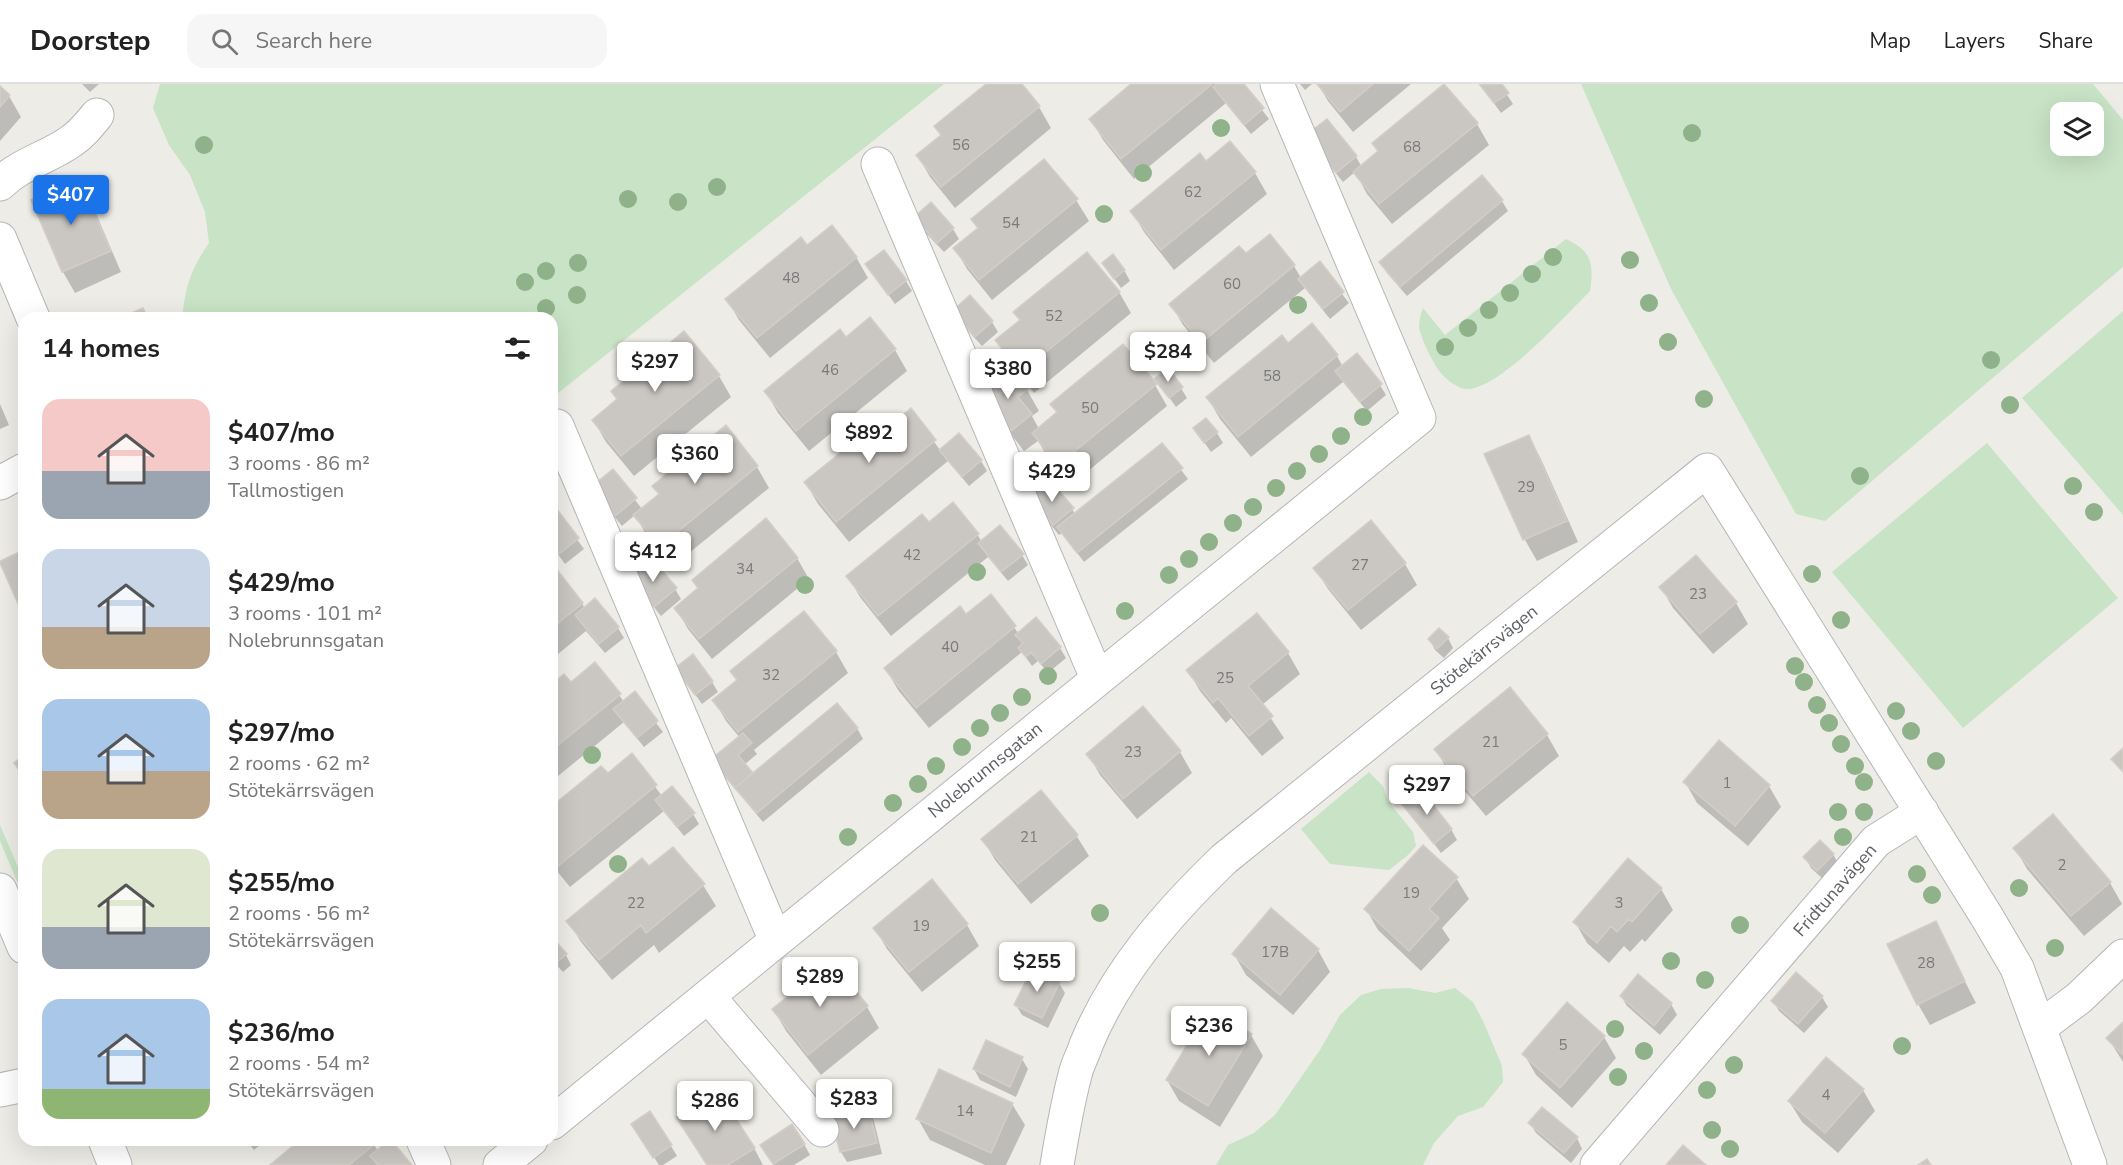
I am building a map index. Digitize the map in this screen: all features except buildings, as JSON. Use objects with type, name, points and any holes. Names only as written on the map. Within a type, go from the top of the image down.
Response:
[{"type":"street","name":"Nolebrunnsgatan","points":[[558,1118],[1419,418],[1277,84]]},
{"type":"street","points":[[0,184],[12,172],[69,143],[85,130],[97,115]]},
{"type":"street","points":[[878,164],[1097,678]]},
{"type":"street","points":[[0,239],[30,312]]},
{"type":"street","points":[[558,428],[776,940]]},
{"type":"street","name":"Stötekärrsvägen","points":[[1057,1165],[1075,1073],[1097,1019],[1128,968],[1161,925],[1195,887],[1224,859],[1707,470],[1922,812]]},
{"type":"street","points":[[0,483],[18,473]]},
{"type":"street","points":[[1922,812],[2017,968],[2090,1165]]},
{"type":"street","name":"Fridtunavägen","points":[[1597,1165],[1876,841],[1922,812]]},
{"type":"street","points":[[0,890],[18,934]]},
{"type":"street","points":[[2039,1028],[2079,998],[2123,956]]},
{"type":"street","points":[[708,996],[822,1130]]},
{"type":"street","points":[[0,1090],[18,1086]]},
{"type":"street","points":[[107,1146],[115,1165]]},
{"type":"street","points":[[426,1146],[434,1165]]},
{"type":"street","points":[[500,1165],[524,1146]]},
{"type":"green space","points":[[160,84],[944,84],[558,393],[558,312],[183,312],[190,279],[209,243],[205,212],[190,175],[169,145],[153,108]]},
{"type":"green space","points":[[1581,84],[2093,84],[2123,120],[2123,267],[1825,521],[1796,514],[1671,289]]},
{"type":"green space","points":[[1566,239],[1581,248],[1589,259],[1592,273],[1590,291],[1549,333],[1496,377],[1480,386],[1466,389],[1446,378],[1439,371],[1421,336],[1419,324],[1423,308],[1445,335]]},
{"type":"green space","points":[[2123,311],[2123,515],[2022,398]]},
{"type":"green space","points":[[1987,443],[2118,598],[1963,728],[1832,572]]},
{"type":"green space","points":[[1369,772],[1383,786],[1388,801],[1413,832],[1416,846],[1389,870],[1330,864],[1301,829]]},
{"type":"green space","points":[[0,825],[18,867],[18,884],[0,841]]},
{"type":"green space","points":[[1408,988],[1435,993],[1455,988],[1473,1002],[1502,1066],[1503,1082],[1483,1107],[1458,1116],[1434,1143],[1423,1165],[1216,1165],[1228,1145],[1254,1133],[1275,1115],[1320,1050],[1340,1015],[1361,995],[1381,989]]}]
